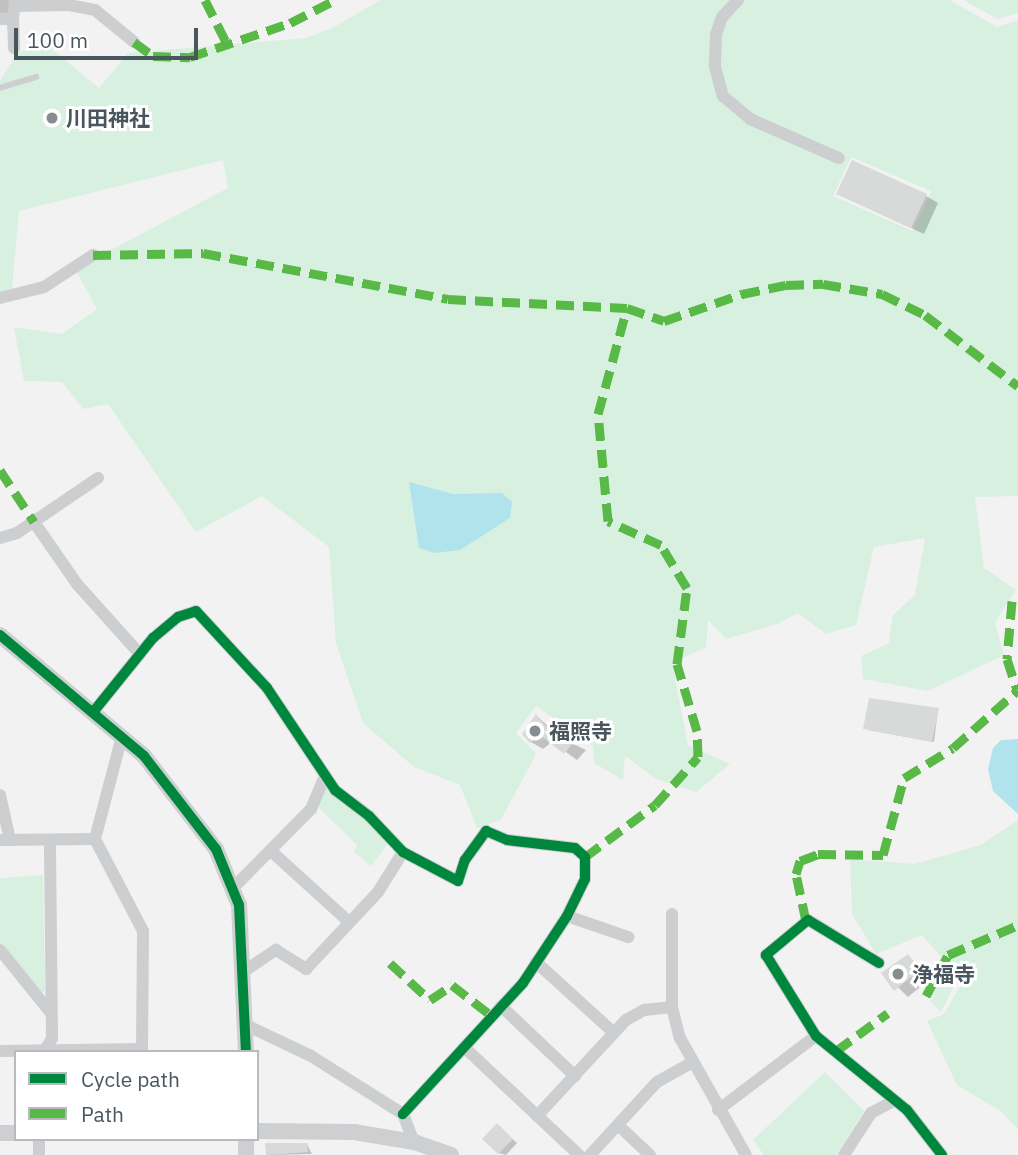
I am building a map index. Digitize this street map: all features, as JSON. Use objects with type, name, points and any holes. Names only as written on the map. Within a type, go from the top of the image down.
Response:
[{"type":"street","points":[[738,0],[722,17],[716,34],[715,66],[723,96],[750,119],[839,158]]},
{"type":"street","points":[[14,48],[11,11],[69,5],[95,10],[134,42]]},
{"type":"street","points":[[0,298],[44,287],[93,255]]},
{"type":"street","points":[[0,538],[34,523],[98,478]]},
{"type":"street","points":[[34,523],[77,584],[139,653]]},
{"type":"street","points":[[94,711],[139,653],[178,617],[197,611],[267,688],[325,776],[403,852],[458,881],[464,860],[486,831],[507,840],[575,848],[587,865],[567,916],[536,962],[501,1006],[402,1114]]},
{"type":"street","points":[[0,635],[122,736],[186,806],[216,849],[234,887],[243,972],[246,1050]]},
{"type":"street","points":[[94,1050],[142,1049],[143,931],[95,839],[122,736]]},
{"type":"street","points":[[234,887],[312,809],[325,776]]},
{"type":"street","points":[[0,795],[5,840],[95,839]]},
{"type":"street","points":[[46,1050],[52,1038],[50,840]]},
{"type":"street","points":[[271,851],[349,922]]},
{"type":"street","points":[[243,972],[276,950],[306,969],[378,892],[403,852]]},
{"type":"street","points":[[672,914],[672,1007],[691,1063],[746,1155]]},
{"type":"street","points":[[567,916],[628,937]]},
{"type":"street","points":[[879,963],[807,920],[766,955],[816,1036],[894,1101],[942,1155]]},
{"type":"street","points":[[0,950],[51,1013]]},
{"type":"street","points":[[536,962],[614,1033]]},
{"type":"street","points":[[501,1006],[575,1076]]},
{"type":"street","points":[[537,1116],[634,1015],[672,1007]]},
{"type":"street","points":[[246,1025],[311,1056],[402,1114],[414,1142]]},
{"type":"street","points":[[718,1110],[816,1036]]},
{"type":"street","points":[[464,1047],[579,1155]]},
{"type":"street","points":[[590,1155],[657,1082],[691,1063]]},
{"type":"street","points":[[844,1155],[871,1113],[894,1101]]},
{"type":"street","points":[[618,1125],[650,1155]]},
{"type":"street","points":[[259,1131],[354,1132],[414,1142],[451,1155]]},
{"type":"lane","points":[[0,88],[36,77]]},
{"type":"green space","points":[[381,0],[950,0],[997,27],[1018,20],[1018,496],[975,497],[984,568],[1016,590],[995,622],[1004,655],[928,691],[863,679],[861,656],[889,643],[893,615],[915,595],[925,538],[874,547],[856,625],[826,634],[798,613],[777,624],[726,639],[708,620],[706,647],[672,663],[688,745],[730,764],[696,792],[656,779],[625,756],[623,780],[594,763],[593,746],[536,706],[516,733],[536,754],[501,820],[477,828],[460,785],[414,767],[363,723],[336,643],[329,547],[262,496],[196,532],[108,404],[83,409],[62,382],[24,381],[14,327],[62,334],[97,309],[75,269],[228,188],[223,160],[19,211],[12,288],[0,293],[0,81],[18,52],[48,46],[99,88],[128,53],[306,38],[332,28]],"holes":[[[851,157],[931,191],[913,231],[833,196]]]},
{"type":"green space","points":[[963,0],[1018,0],[1018,13],[998,19]]},
{"type":"green space","points":[[326,786],[390,841],[371,866],[354,852],[357,845],[318,807]]},
{"type":"green space","points":[[1018,820],[1018,1130],[1002,1112],[957,1085],[927,1021],[944,1014],[963,981],[922,935],[876,954],[852,914],[850,859],[915,864],[981,845]]},
{"type":"green space","points":[[43,875],[45,991],[40,994],[0,942],[0,878]]},
{"type":"green space","points":[[945,964],[958,977],[941,1012],[931,1002]]},
{"type":"green space","points":[[825,1072],[864,1111],[836,1155],[764,1155],[753,1140]]},
{"type":"water","points":[[409,482],[453,494],[502,493],[512,502],[510,518],[460,550],[434,553],[419,548]]},
{"type":"water","points":[[1018,739],[1018,814],[993,791],[988,769],[993,748],[1001,740]]},
{"type":"building","points":[[852,160],[927,194],[911,228],[836,194]]},
{"type":"building","points":[[869,698],[939,708],[932,742],[863,729]]},
{"type":"building","points":[[536,714],[557,740],[563,733],[574,742],[564,754],[540,735],[530,743],[522,734]]},
{"type":"building","name":"浄福寺","points":[[908,954],[920,970],[894,991],[881,973]]},
{"type":"building","points":[[497,1123],[513,1139],[498,1154],[482,1139]]},
{"type":"building","points":[[265,1143],[307,1143],[308,1152],[266,1155]]},
{"type":"marked path","points":[[205,0],[228,46]]},
{"type":"marked path","points":[[134,42],[153,56],[190,57],[290,23],[335,0]]},
{"type":"marked path","points":[[93,255],[203,253],[448,299],[627,308],[664,321],[742,294],[786,285],[823,284],[882,294],[925,315],[1018,386]]},
{"type":"marked path","points":[[585,857],[655,805],[698,757],[697,731],[677,664],[687,588],[661,545],[608,521],[598,414],[627,308]]},
{"type":"marked path","points":[[0,470],[34,522]]},
{"type":"marked path","points":[[1012,601],[1007,659],[1017,689]]},
{"type":"marked path","points":[[806,921],[796,874],[800,861],[818,854],[883,855],[904,778],[953,748],[1018,690]]},
{"type":"marked path","points":[[926,996],[948,955],[1018,925]]},
{"type":"marked path","points":[[390,963],[430,1000],[452,985],[492,1016]]},
{"type":"marked path","points":[[836,1051],[888,1013]]},
{"type":"cycle path","points":[[94,711],[153,638],[178,617],[196,611],[267,688],[335,790],[369,816],[403,852],[458,881],[465,860],[486,831],[507,840],[575,848],[585,857],[585,879],[567,916],[523,983],[403,1114]]},
{"type":"cycle path","points":[[0,635],[144,756],[216,849],[239,905],[246,1050]]},
{"type":"cycle path","points":[[879,963],[808,920],[766,955],[816,1036],[907,1110],[942,1155]]},
{"type":"place","name":"川田神社","points":[[52,118]]},
{"type":"place","name":"福照寺","points":[[535,731]]},
{"type":"place","name":"浄福寺","points":[[898,974]]}]
